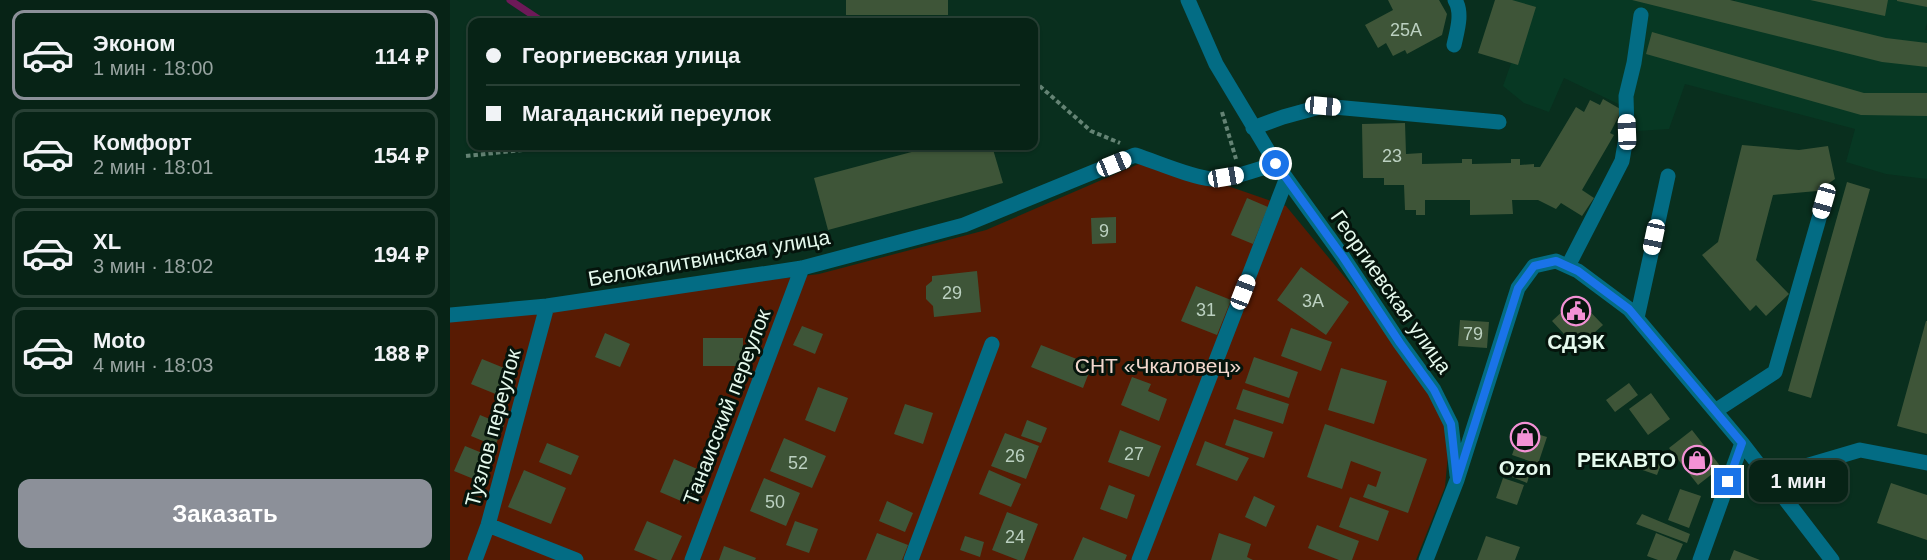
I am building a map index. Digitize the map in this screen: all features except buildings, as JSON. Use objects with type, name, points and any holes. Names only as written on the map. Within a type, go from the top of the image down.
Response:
[{"type":"street","name":"Георгиевская улица","points":[[1188,0],[1216,64],[1253,128],[1286,180],[1343,257],[1434,390],[1451,424],[1457,480]]},
{"type":"street","points":[[1454,45],[1459,19],[1458,3],[1455,0]]},
{"type":"street","points":[[1568,266],[1622,161],[1627,132],[1626,96],[1634,63],[1641,15]]},
{"type":"street","points":[[1253,128],[1323,106],[1499,122]]},
{"type":"street","name":"Белокалитвинская улица","points":[[450,315],[547,306],[801,268],[964,225],[1135,155],[1212,179],[1240,175],[1276,164]]},
{"type":"street","points":[[1637,318],[1668,176]]},
{"type":"street","points":[[1139,560],[1286,180]]},
{"type":"street","points":[[1715,411],[1775,372],[1824,201]]},
{"type":"street","points":[[1426,560],[1457,480],[1518,288],[1534,266],[1556,261],[1578,271],[1629,309],[1742,443],[1832,560]]},
{"type":"street","name":"Танаисский переулок","points":[[692,560],[801,268]]},
{"type":"street","name":"Тузлов переулок","points":[[475,560],[488,525],[547,306]]},
{"type":"street","points":[[911,560],[992,344]]},
{"type":"street","points":[[1700,560],[1742,443]]},
{"type":"street","points":[[1768,477],[1860,450],[1927,463]]},
{"type":"street","points":[[488,525],[576,560]]},
{"type":"path","points":[[1038,85],[1091,131],[1122,144]]},
{"type":"path","points":[[466,156],[522,150]]},
{"type":"shaded area","points":[[1498,0],[1711,0],[1733,6],[1735,0],[1927,0],[1925,30],[1927,30],[1927,179],[1886,174],[1846,162],[1855,129],[1685,84],[1669,129],[1637,131],[1633,111],[1564,78],[1549,112],[1524,103],[1503,86],[1524,27]]},
{"type":"green space","name":"СНТ «Чкаловец»","points":[[1150,159],[1286,206],[1438,390],[1450,433],[1445,487],[1416,560],[450,560],[450,318],[819,274],[986,230]]},
{"type":"waterway","points":[[510,0],[537,18]]},
{"type":"place","name":"СДЭК","points":[[1576,311]]},
{"type":"place","name":"Ozon","points":[[1525,437]]},
{"type":"place","name":"РЕКАВТО","points":[[1697,460]]},
{"type":"route","points":[[1276,164],[1434,390],[1451,424],[1457,480],[1518,288],[1534,266],[1556,261],[1578,271],[1629,309],[1742,443],[1728,482]]}]
